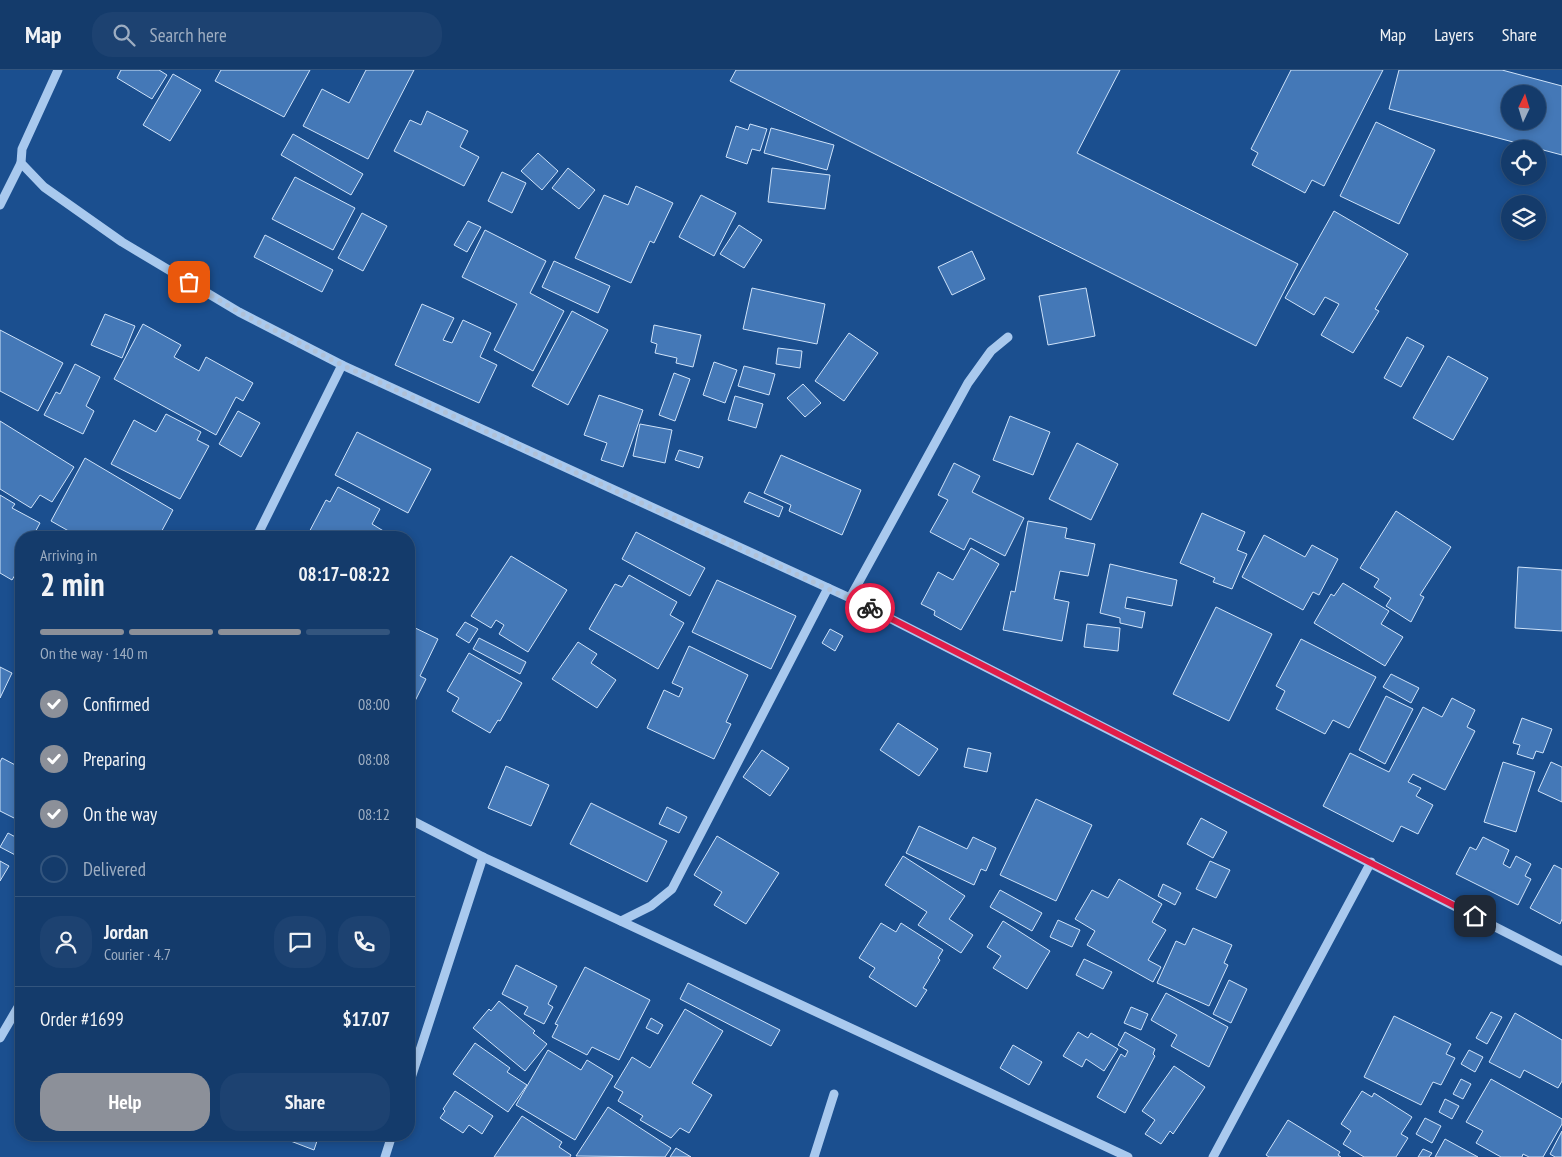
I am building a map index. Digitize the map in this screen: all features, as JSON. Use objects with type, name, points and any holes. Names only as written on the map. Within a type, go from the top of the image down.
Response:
[{"type":"street","points":[[0,205],[21,163],[22,149],[58,70]]},
{"type":"street","points":[[21,163],[44,187],[122,242],[239,312],[342,365],[850,598],[1562,961]]},
{"type":"street","points":[[850,598],[968,383],[991,351],[1008,337]]},
{"type":"street","points":[[259,531],[342,365]]},
{"type":"street","points":[[621,921],[651,906],[672,889],[828,588]]},
{"type":"street","points":[[415,822],[483,857],[1128,1157]]},
{"type":"street","points":[[415,1066],[483,857]]},
{"type":"street","points":[[1213,1157],[1371,862]]},
{"type":"street","points":[[0,1038],[15,1012]]},
{"type":"street","points":[[814,1157],[834,1094]]},
{"type":"street","points":[[385,1157],[390,1141]]},
{"type":"building","points":[[121,70],[159,70],[167,75],[152,99],[117,78]]},
{"type":"building","points":[[221,70],[310,70],[284,117],[215,81]]},
{"type":"building","points":[[366,70],[414,70],[368,159],[303,126],[322,89],[349,103]]},
{"type":"building","points":[[736,70],[1120,70],[1077,153],[1298,264],[1256,346],[730,81]]},
{"type":"building","points":[[1291,70],[1383,70],[1324,186],[1312,180],[1305,193],[1252,165],[1258,153],[1251,149]]},
{"type":"building","points":[[1399,70],[1502,70],[1562,86],[1562,155],[1546,151],[1546,140],[1506,140],[1389,109]]},
{"type":"building","points":[[173,74],[201,90],[170,141],[143,125]]},
{"type":"building","points":[[427,111],[468,131],[460,147],[479,157],[464,186],[394,151],[410,120],[421,125]]},
{"type":"building","points":[[1376,122],[1435,150],[1399,224],[1340,196]]},
{"type":"building","points":[[750,124],[767,129],[760,151],[752,149],[747,164],[726,157],[736,126],[748,130]]},
{"type":"building","points":[[771,128],[834,145],[827,170],[764,153]]},
{"type":"building","points":[[293,134],[363,174],[351,195],[281,155]]},
{"type":"building","points":[[538,153],[558,171],[542,190],[521,171]]},
{"type":"building","points":[[568,168],[595,190],[579,209],[552,188]]},
{"type":"building","points":[[772,168],[830,175],[825,209],[768,202]]},
{"type":"building","points":[[502,172],[526,183],[512,213],[488,201]]},
{"type":"building","points":[[295,177],[355,208],[333,250],[272,219]]},
{"type":"building","points":[[636,186],[673,203],[654,243],[650,241],[631,283],[575,258],[604,195],[628,205]]},
{"type":"building","points":[[701,195],[736,213],[714,256],[679,237]]},
{"type":"building","points":[[1334,211],[1408,254],[1375,309],[1379,311],[1353,353],[1321,335],[1339,304],[1325,297],[1314,315],[1285,298]]},
{"type":"building","points":[[362,213],[387,226],[363,271],[338,258]]},
{"type":"building","points":[[468,221],[481,227],[467,252],[454,245]]},
{"type":"building","points":[[739,225],[762,240],[744,268],[720,254]]},
{"type":"building","points":[[485,230],[546,261],[530,293],[564,311],[533,371],[494,350],[517,304],[462,277]]},
{"type":"building","points":[[265,235],[333,270],[322,292],[254,257]]},
{"type":"building","points":[[972,251],[985,279],[952,295],[938,267]]},
{"type":"building","points":[[554,261],[610,286],[598,313],[542,287]]},
{"type":"building","points":[[752,288],[825,304],[817,344],[743,329]]},
{"type":"building","points":[[1086,288],[1095,336],[1048,345],[1039,296]]},
{"type":"building","points":[[422,304],[454,318],[443,340],[452,343],[463,320],[491,333],[480,357],[497,365],[479,403],[395,365]]},
{"type":"building","points":[[572,311],[608,330],[568,405],[532,386]]},
{"type":"building","points":[[105,314],[135,326],[122,358],[91,345]]},
{"type":"building","points":[[143,324],[181,345],[174,357],[199,371],[206,357],[253,383],[243,401],[236,397],[216,435],[114,379]]},
{"type":"building","points":[[654,325],[701,335],[693,367],[676,363],[677,358],[655,353],[657,344],[651,342]]},
{"type":"building","points":[[0,330],[63,363],[38,411],[0,391]]},
{"type":"building","points":[[849,333],[878,353],[844,401],[815,381]]},
{"type":"building","points":[[1407,337],[1424,346],[1401,387],[1384,378]]},
{"type":"building","points":[[778,348],[802,351],[800,368],[776,364]]},
{"type":"building","points":[[1448,356],[1488,378],[1453,440],[1413,418]]},
{"type":"building","points":[[714,362],[737,370],[725,403],[703,395]]},
{"type":"building","points":[[75,364],[100,377],[86,406],[94,411],[83,434],[44,415],[56,392],[60,394]]},
{"type":"building","points":[[744,366],[775,374],[769,395],[738,386]]},
{"type":"building","points":[[674,373],[690,379],[675,421],[659,415]]},
{"type":"building","points":[[803,384],[821,403],[805,417],[787,398]]},
{"type":"building","points":[[599,395],[643,410],[623,467],[601,460],[607,443],[584,435]]},
{"type":"building","points":[[735,396],[763,404],[756,428],[728,420]]},
{"type":"building","points":[[238,411],[260,423],[241,457],[219,444]]},
{"type":"building","points":[[166,414],[201,432],[197,440],[209,446],[180,499],[111,464],[134,420],[156,432]]},
{"type":"building","points":[[1010,416],[1050,432],[1033,475],[993,460]]},
{"type":"building","points":[[0,421],[74,467],[52,502],[40,495],[31,508],[0,489]]},
{"type":"building","points":[[640,424],[672,430],[665,463],[633,456]]},
{"type":"building","points":[[357,432],[431,469],[408,513],[335,475]]},
{"type":"building","points":[[1077,443],[1118,464],[1091,520],[1049,499]]},
{"type":"building","points":[[679,450],[703,457],[699,468],[675,460]]},
{"type":"building","points":[[781,455],[861,490],[842,535],[789,511],[791,505],[764,493]]},
{"type":"building","points":[[85,458],[173,510],[162,531],[69,531],[51,521]]},
{"type":"building","points":[[954,463],[980,476],[972,492],[1024,518],[1005,556],[970,538],[964,550],[930,532],[948,500],[938,495]]},
{"type":"building","points":[[338,487],[380,509],[372,524],[384,531],[310,531],[326,500],[330,502]]},
{"type":"building","points":[[749,492],[783,507],[779,517],[744,502]]},
{"type":"building","points":[[0,495],[15,504],[12,508],[40,523],[36,531],[15,531],[15,575],[12,580],[0,573]]},
{"type":"building","points":[[1396,511],[1451,547],[1420,595],[1424,597],[1411,622],[1386,606],[1391,598],[1374,587],[1379,579],[1360,568]]},
{"type":"building","points":[[1202,513],[1245,532],[1237,550],[1247,554],[1232,589],[1213,582],[1215,578],[1180,563]]},
{"type":"building","points":[[1028,521],[1067,528],[1065,538],[1095,544],[1088,576],[1060,571],[1054,599],[1069,602],[1062,641],[1003,630],[1011,591],[1015,592]]},
{"type":"building","points":[[636,532],[705,568],[690,596],[622,559]]},
{"type":"building","points":[[1264,535],[1305,557],[1312,545],[1338,559],[1319,595],[1313,592],[1303,610],[1242,577]]},
{"type":"building","points":[[971,548],[999,564],[961,630],[934,615],[935,611],[921,604],[938,572],[953,580]]},
{"type":"building","points":[[511,556],[567,590],[528,652],[499,634],[504,625],[496,620],[491,628],[471,616]]},
{"type":"building","points":[[1110,564],[1177,580],[1172,606],[1127,597],[1125,608],[1145,612],[1142,628],[1120,623],[1120,618],[1100,613]]},
{"type":"building","points":[[1518,567],[1562,570],[1562,631],[1515,628]]},
{"type":"building","points":[[629,575],[677,602],[670,615],[684,623],[658,669],[589,629],[615,584],[622,587]]},
{"type":"building","points":[[717,580],[796,616],[771,669],[692,632]]},
{"type":"building","points":[[1343,583],[1389,611],[1381,624],[1403,637],[1385,666],[1314,623],[1331,594],[1334,596]]},
{"type":"building","points":[[1216,607],[1272,634],[1229,721],[1173,694]]},
{"type":"building","points":[[465,622],[478,629],[469,643],[456,635]]},
{"type":"building","points":[[1087,624],[1120,628],[1118,651],[1084,647]]},
{"type":"building","points":[[415,628],[438,639],[420,676],[426,679],[415,701]]},
{"type":"building","points":[[830,629],[843,636],[835,651],[822,643]]},
{"type":"building","points":[[479,638],[526,662],[520,674],[473,649]]},
{"type":"building","points":[[1301,639],[1376,677],[1349,728],[1333,720],[1325,734],[1276,709],[1285,691],[1276,686]]},
{"type":"building","points":[[578,642],[597,654],[591,663],[616,680],[597,708],[552,679]]},
{"type":"building","points":[[689,646],[748,675],[726,722],[731,724],[714,759],[647,728],[664,690],[679,697],[683,688],[672,683]]},
{"type":"building","points":[[469,653],[522,683],[500,721],[498,720],[490,733],[452,711],[459,698],[447,691]]},
{"type":"building","points":[[0,667],[12,673],[0,698]]},
{"type":"building","points":[[1391,674],[1419,688],[1411,703],[1383,687]]},
{"type":"building","points":[[1386,696],[1413,709],[1385,764],[1359,750]]},
{"type":"building","points":[[1452,698],[1475,710],[1467,727],[1475,731],[1445,790],[1413,774],[1408,782],[1421,788],[1416,796],[1433,805],[1418,834],[1401,826],[1393,842],[1323,806],[1350,753],[1389,772],[1423,707],[1442,717]]},
{"type":"building","points":[[1522,718],[1552,729],[1543,753],[1536,751],[1533,759],[1517,754],[1520,745],[1513,743]]},
{"type":"building","points":[[898,723],[938,749],[919,776],[880,750]]},
{"type":"building","points":[[968,748],[991,753],[987,772],[964,767]]},
{"type":"building","points":[[762,750],[789,768],[770,796],[743,777]]},
{"type":"building","points":[[2,758],[15,765],[15,818],[0,811],[0,762]]},
{"type":"building","points":[[1503,762],[1535,772],[1516,832],[1484,822]]},
{"type":"building","points":[[1551,762],[1562,767],[1562,802],[1538,791]]},
{"type":"building","points":[[506,766],[549,785],[531,826],[488,808]]},
{"type":"building","points":[[1036,799],[1092,825],[1056,901],[1000,875]]},
{"type":"building","points":[[591,803],[667,841],[647,882],[570,844]]},
{"type":"building","points":[[667,807],[687,817],[679,833],[659,824]]},
{"type":"building","points":[[1201,818],[1227,832],[1213,858],[1187,844]]},
{"type":"building","points":[[919,826],[967,849],[973,837],[996,848],[986,871],[981,869],[974,885],[906,853]]},
{"type":"building","points":[[8,833],[15,837],[15,855],[0,847]]},
{"type":"building","points":[[717,836],[779,873],[746,924],[714,905],[722,892],[694,875]]},
{"type":"building","points":[[1483,837],[1509,850],[1503,864],[1510,868],[1516,856],[1531,864],[1525,876],[1531,879],[1518,905],[1456,874],[1470,847],[1476,850]]},
{"type":"building","points":[[903,856],[965,896],[949,919],[973,935],[961,953],[918,925],[927,912],[885,885]]},
{"type":"building","points":[[0,861],[9,866],[0,881]]},
{"type":"building","points":[[1210,861],[1230,870],[1216,898],[1196,889]]},
{"type":"building","points":[[1554,865],[1562,869],[1562,919],[1560,924],[1530,908]]},
{"type":"building","points":[[1119,879],[1162,904],[1152,922],[1166,930],[1148,960],[1161,967],[1153,982],[1087,945],[1095,931],[1075,919],[1092,890],[1108,898]]},
{"type":"building","points":[[1163,884],[1181,893],[1175,905],[1158,896]]},
{"type":"building","points":[[1000,890],[1042,913],[1032,931],[990,907]]},
{"type":"building","points":[[1058,920],[1080,930],[1072,947],[1050,937]]},
{"type":"building","points":[[1003,921],[1050,951],[1027,989],[993,968],[1001,956],[987,947]]},
{"type":"building","points":[[881,923],[896,932],[901,923],[943,950],[938,958],[940,960],[923,988],[927,990],[916,1007],[869,977],[875,968],[859,958]]},
{"type":"building","points":[[1193,928],[1232,945],[1224,963],[1228,965],[1209,1006],[1157,983],[1176,941],[1185,945]]},
{"type":"building","points":[[1084,959],[1112,972],[1103,989],[1076,975]]},
{"type":"building","points":[[516,965],[557,986],[548,1004],[553,1007],[544,1024],[524,1014],[528,1007],[502,994]]},
{"type":"building","points":[[585,967],[650,1000],[619,1060],[592,1047],[587,1055],[552,1037],[558,1025],[555,1024]]},
{"type":"building","points":[[1229,980],[1247,989],[1231,1023],[1213,1014]]},
{"type":"building","points":[[688,983],[780,1030],[771,1046],[680,999]]},
{"type":"building","points":[[1166,993],[1228,1027],[1209,1067],[1171,1046],[1177,1035],[1151,1020]]},
{"type":"building","points":[[499,1001],[535,1031],[533,1033],[547,1044],[525,1071],[473,1028],[489,1009],[491,1011]]},
{"type":"building","points":[[1131,1007],[1148,1014],[1141,1030],[1124,1023]]},
{"type":"building","points":[[685,1009],[723,1031],[692,1083],[712,1095],[689,1133],[680,1128],[671,1138],[640,1120],[643,1116],[618,1101],[623,1092],[614,1087],[632,1057],[650,1068]]},
{"type":"building","points":[[1491,1012],[1502,1017],[1487,1044],[1476,1038]]},
{"type":"building","points":[[1515,1013],[1562,1040],[1562,1081],[1558,1088],[1524,1070],[1520,1078],[1489,1062]]},
{"type":"building","points":[[1394,1016],[1451,1044],[1446,1054],[1455,1058],[1441,1085],[1433,1082],[1421,1105],[1364,1077]]},
{"type":"building","points":[[651,1018],[663,1025],[658,1034],[646,1028]]},
{"type":"building","points":[[1078,1032],[1088,1038],[1091,1033],[1118,1049],[1104,1071],[1086,1059],[1082,1067],[1063,1056]]},
{"type":"building","points":[[1125,1032],[1155,1049],[1153,1054],[1155,1056],[1125,1113],[1097,1097],[1121,1054],[1125,1057],[1128,1051],[1118,1045]]},
{"type":"building","points":[[475,1043],[510,1068],[507,1072],[527,1085],[508,1112],[453,1074]]},
{"type":"building","points":[[1013,1045],[1042,1062],[1029,1085],[1000,1068]]},
{"type":"building","points":[[548,1050],[581,1070],[587,1060],[613,1076],[575,1140],[516,1105]]},
{"type":"building","points":[[1469,1050],[1483,1057],[1475,1072],[1461,1064]]},
{"type":"building","points":[[1174,1066],[1205,1087],[1173,1134],[1170,1131],[1161,1144],[1145,1134],[1155,1120],[1142,1111]]},
{"type":"building","points":[[1461,1079],[1471,1084],[1463,1099],[1453,1094]]},
{"type":"building","points":[[1491,1079],[1562,1119],[1562,1124],[1543,1157],[1529,1157],[1523,1154],[1522,1157],[1501,1157],[1476,1143],[1483,1131],[1466,1122]]},
{"type":"building","points":[[455,1091],[493,1116],[482,1134],[469,1125],[463,1133],[440,1118],[445,1111],[443,1109]]},
{"type":"building","points":[[1362,1091],[1372,1097],[1374,1093],[1412,1117],[1401,1134],[1408,1138],[1396,1157],[1364,1157],[1343,1144],[1351,1131],[1341,1124]]},
{"type":"building","points":[[1445,1099],[1459,1106],[1452,1119],[1439,1112]]},
{"type":"building","points":[[608,1107],[671,1148],[665,1157],[576,1156]]},
{"type":"building","points":[[522,1116],[562,1142],[559,1147],[571,1155],[570,1157],[494,1157]]},
{"type":"building","points":[[1425,1118],[1441,1126],[1432,1143],[1416,1134]]},
{"type":"building","points":[[1288,1120],[1340,1152],[1338,1155],[1341,1157],[1269,1157],[1266,1155]]},
{"type":"building","points":[[1562,1131],[1562,1157],[1555,1157],[1550,1154]]},
{"type":"building","points":[[1445,1139],[1478,1157],[1435,1157]]},
{"type":"building","points":[[291,1141],[317,1141],[314,1150]]},
{"type":"building","points":[[676,1148],[691,1157],[670,1157]]},
{"type":"building","points":[[1423,1149],[1432,1153],[1429,1157],[1418,1157]]},
{"type":"way so far","points":[[189,282],[239,312],[342,365],[870,608]]},
{"type":"route","points":[[870,608],[1475,916]]}]
